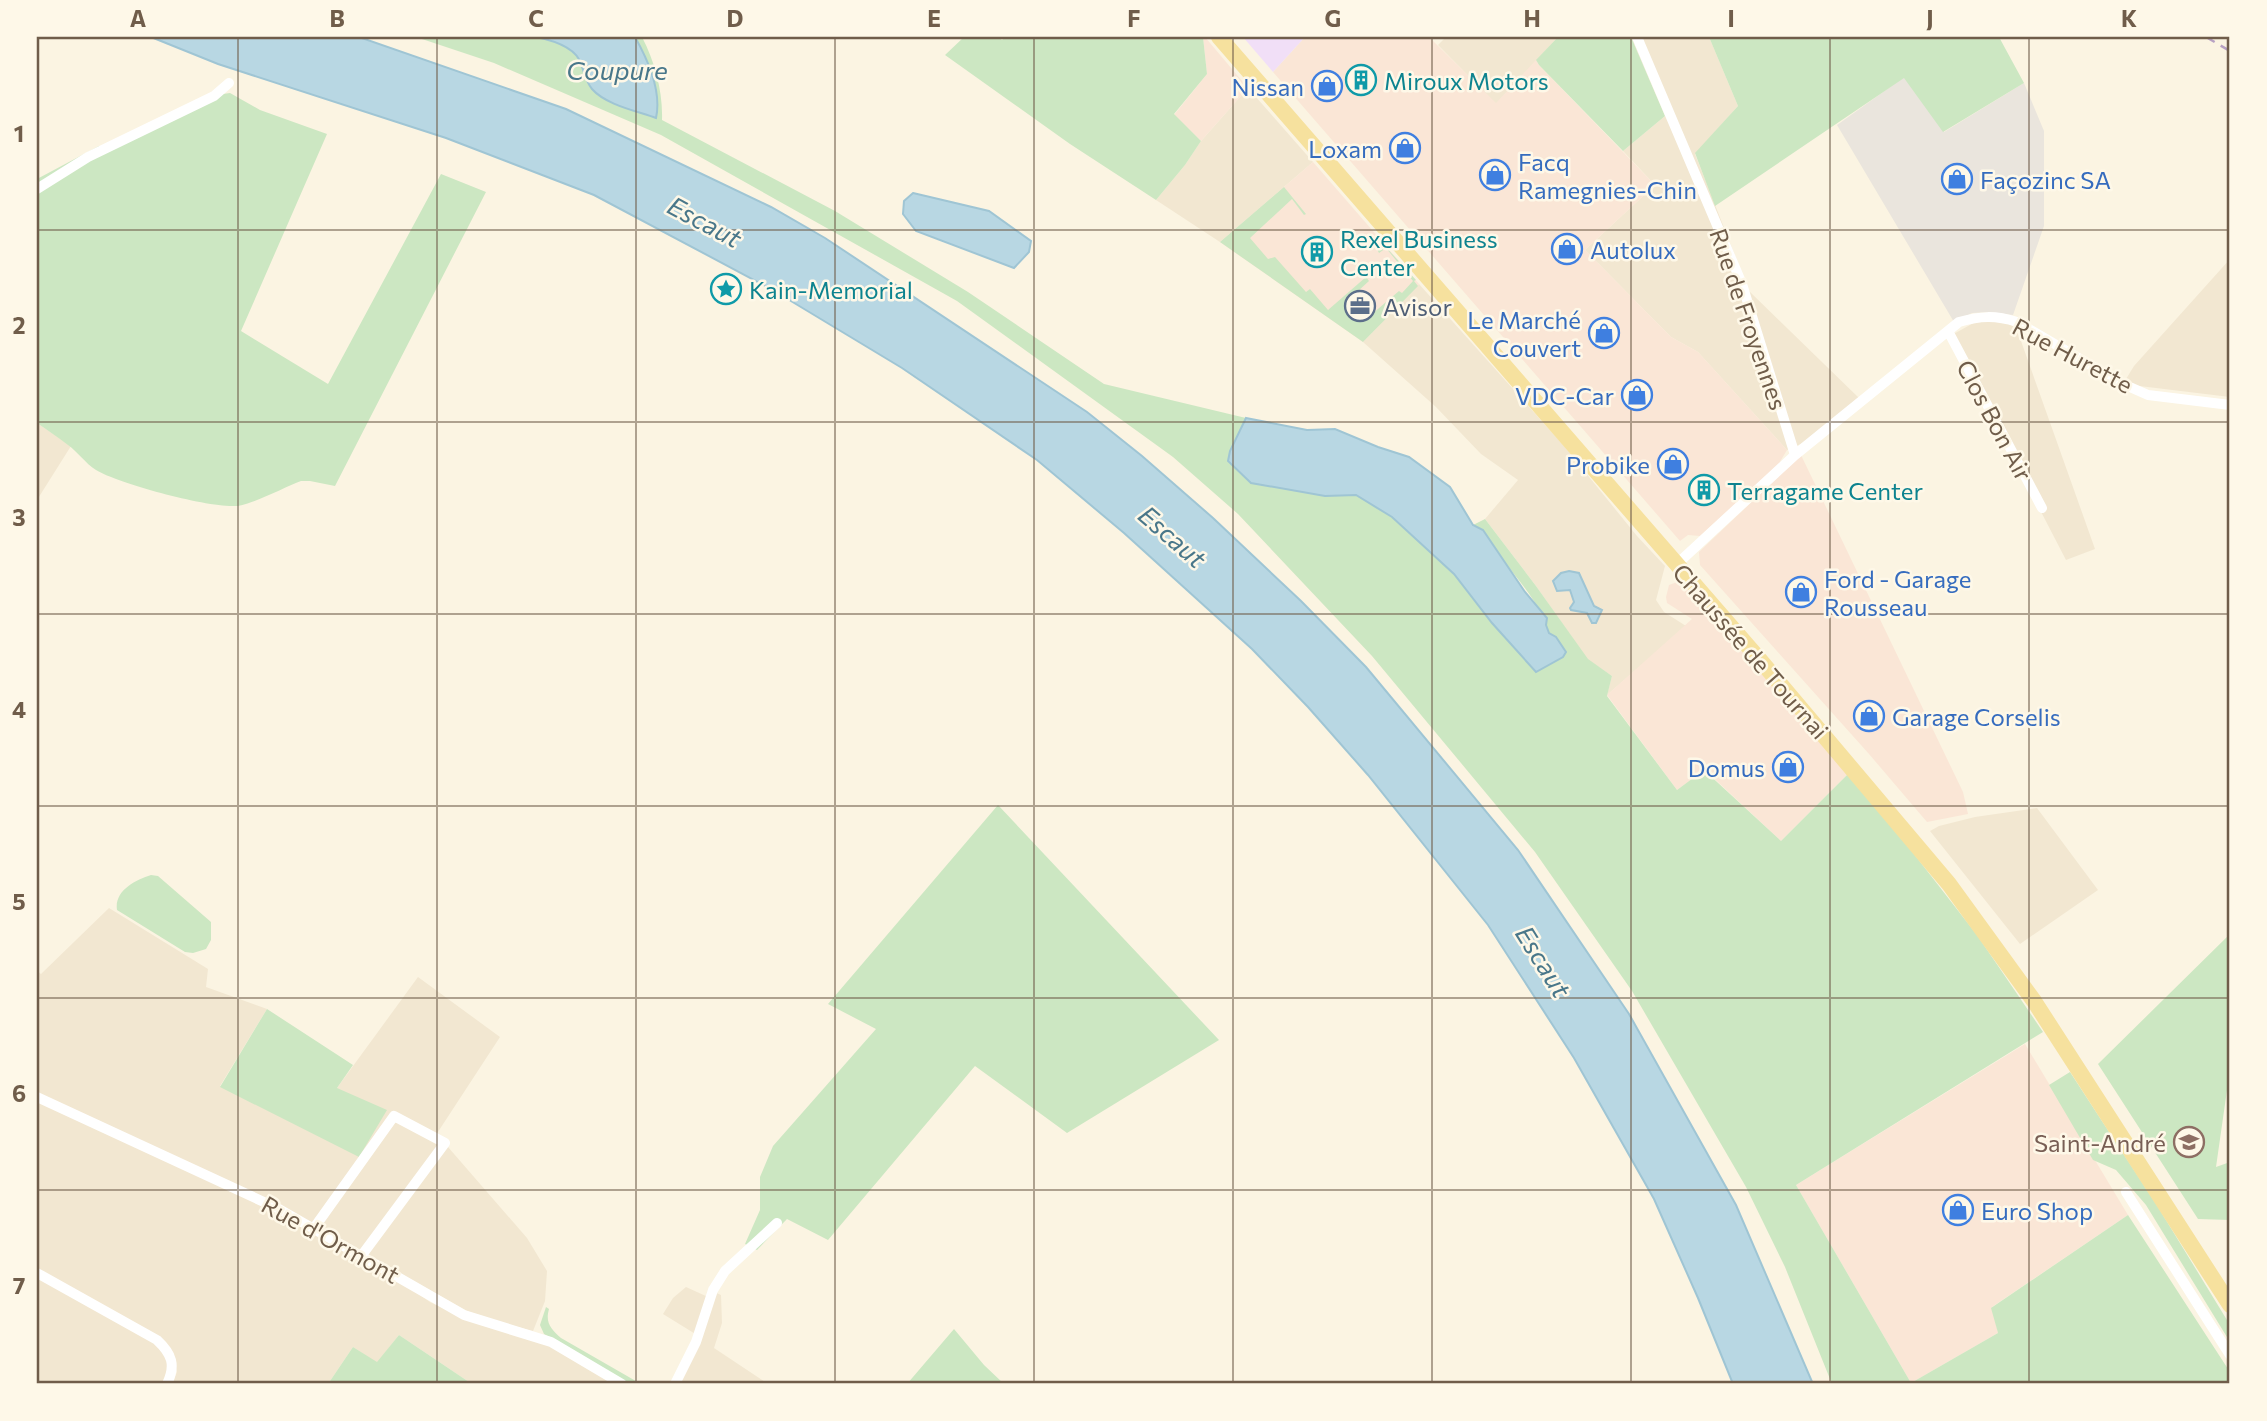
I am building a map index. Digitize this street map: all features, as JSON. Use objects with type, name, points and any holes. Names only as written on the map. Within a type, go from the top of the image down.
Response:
[{"type":"main road","name":"Chaussée de Tournai","points":[[1219,37],[1903,812],[1994,926],[2042,996],[2230,1289]]},
{"type":"main road","name":"Chaussée de Tournai","points":[[1232,37],[1680,560],[1913,839],[1985,931],[2035,1002],[2230,1305]]},
{"type":"street","name":"Rue de Froyennes","points":[[1637,37],[1742,284],[1795,455]]},
{"type":"street","points":[[37,189],[88,157],[214,96],[229,83]]},
{"type":"street","name":"Rue Hurette","points":[[1795,455],[1959,322],[1979,316],[1999,316],[2032,331],[2123,384],[2148,394],[2230,405]]},
{"type":"street","name":"Clos Bon Air","points":[[1948,331],[2042,508]]},
{"type":"street","points":[[1680,560],[1795,455]]},
{"type":"street","name":"Rue d'Ormont","points":[[37,1097],[314,1227],[464,1315],[551,1342],[622,1384]]},
{"type":"street","points":[[314,1227],[394,1116],[445,1143],[362,1255]]},
{"type":"street","points":[[2126,1192],[2230,1356]]},
{"type":"street","points":[[674,1384],[696,1342],[713,1290],[724,1271],[777,1223]]},
{"type":"street","points":[[37,1273],[157,1340],[170,1353],[172,1359],[172,1374],[167,1384]]},
{"type":"shaded area","points":[[1203,37],[1248,88],[1201,141],[1174,115],[1207,74]]},
{"type":"shaded area","points":[[1243,37],[1305,37],[1273,72]]},
{"type":"shaded area","points":[[1305,37],[1429,37],[1496,103],[1536,60],[1655,185],[1585,250],[1671,337],[1698,352],[1787,450],[1778,465],[1700,536],[1688,535],[1680,541],[1273,72]]},
{"type":"shaded area","points":[[1446,37],[1558,37],[1496,104],[1438,45]]},
{"type":"shaded area","points":[[1631,37],[1709,37],[1738,106],[1695,154],[1749,291],[1859,398],[1803,443],[1787,450],[1698,352],[1671,337],[1585,250],[1655,185],[1623,151],[1665,116]]},
{"type":"shaded area","name":"Façozinc SA","points":[[1904,77],[1944,132],[2024,83],[2044,131],[2044,226],[2013,315],[1972,313],[1954,322],[1837,125]]},
{"type":"shaded area","points":[[1248,88],[1313,162],[1220,242],[1156,200],[1201,141]]},
{"type":"shaded area","points":[[1313,162],[1419,284],[1363,342],[1220,242]]},
{"type":"shaded area","points":[[2230,259],[2230,397],[2123,384],[2134,366]]},
{"type":"shaded area","points":[[1419,284],[1564,446],[1637,536],[1665,566],[1656,600],[1664,612],[1686,626],[1607,695],[1612,676],[1588,660],[1485,519],[1518,480],[1481,454],[1436,407],[1363,342]]},
{"type":"shaded area","points":[[1979,320],[1998,320],[2016,327],[2095,549],[2066,560],[1950,336]]},
{"type":"shaded area","points":[[37,423],[71,446],[37,500]]},
{"type":"shaded area","points":[[1801,455],[1963,792],[1968,814],[1927,822],[1700,565],[1699,552]]},
{"type":"shaded area","points":[[1677,582],[1686,585],[1848,774],[1781,841],[1705,770],[1677,790],[1607,695],[1692,619],[1667,603],[1669,585]]},
{"type":"shaded area","points":[[2037,808],[2098,890],[2020,944],[1930,831],[1939,826],[1975,817]]},
{"type":"shaded area","points":[[109,908],[208,969],[206,987],[267,1009],[220,1086],[337,1088],[418,977],[500,1037],[434,1138],[448,1147],[527,1238],[547,1271],[545,1301],[533,1331],[486,1319],[467,1311],[318,1227],[37,1093],[37,971],[41,974]]},
{"type":"shaded area","points":[[2025,1044],[2128,1215],[1992,1307],[1998,1333],[1911,1383],[1796,1185]]},
{"type":"shaded area","points":[[37,1101],[278,1212],[404,1284],[430,1302],[463,1318],[543,1342],[615,1384],[472,1384],[399,1335],[377,1363],[353,1347],[328,1384],[172,1384],[177,1372],[172,1351],[37,1269]]},
{"type":"shaded area","points":[[37,1277],[161,1347],[169,1360],[164,1384],[37,1384]]},
{"type":"shaded area","points":[[686,1287],[708,1297],[697,1335],[663,1314],[673,1298]]},
{"type":"shaded area","points":[[714,1292],[721,1295],[722,1323],[714,1348],[768,1384],[677,1384]]},
{"type":"green space","points":[[416,37],[642,37],[657,77],[662,120],[835,211],[968,292],[1104,384],[1246,418],[1230,451],[1251,483],[1325,496],[1356,495],[1392,517],[1454,574],[1492,623],[1536,672],[1547,640],[1546,624],[1530,595],[1473,525],[1485,519],[1588,659],[1612,676],[1607,696],[1677,790],[1704,770],[1781,841],[1848,774],[1977,935],[2043,1032],[1796,1185],[1911,1383],[1998,1333],[1991,1308],[2128,1215],[2230,1372],[2230,1384],[1832,1384],[1785,1267],[1746,1187],[1632,991],[1535,852],[1372,656],[1238,514],[1173,457],[957,301],[661,135],[494,63]]},
{"type":"green space","points":[[964,37],[999,37],[1002,40],[1005,37],[1203,37],[1207,74],[1174,114],[1201,141],[1156,200],[1070,144],[945,55]]},
{"type":"green space","points":[[1558,37],[1631,37],[1665,116],[1623,151],[1536,60]]},
{"type":"green space","points":[[1709,37],[1999,37],[2024,83],[1943,132],[1904,78],[1715,206],[1695,153],[1738,106]]},
{"type":"green space","points":[[230,93],[260,110],[327,134],[241,331],[328,384],[441,174],[486,192],[335,486],[301,481],[242,505],[223,506],[143,488],[108,476],[96,470],[72,448],[37,423],[37,179],[99,146],[102,153],[216,95]]},
{"type":"green space","points":[[1284,187],[1306,214],[1304,215],[1292,199],[1250,238],[1268,259],[1275,257],[1306,292],[1310,289],[1328,310],[1366,277],[1369,281],[1346,302],[1365,320],[1399,291],[1402,293],[1413,281],[1386,248],[1379,253],[1377,249],[1383,244],[1416,280],[1414,281],[1418,286],[1363,342],[1220,242]]},
{"type":"green space","points":[[998,805],[1219,1040],[1067,1133],[975,1066],[828,1240],[787,1219],[757,1250],[745,1244],[760,1210],[760,1177],[773,1146],[876,1029],[828,1004]]},
{"type":"green space","points":[[151,875],[158,876],[211,922],[211,940],[206,949],[193,953],[185,952],[117,910],[122,892],[132,883]]},
{"type":"green space","name":"Saint-André","points":[[2230,934],[2230,1069],[2216,1167],[2230,1162],[2230,1220],[2198,1219],[2098,1064]]},
{"type":"green space","points":[[267,1009],[353,1065],[337,1088],[387,1110],[359,1157],[220,1087]]},
{"type":"green space","points":[[2070,1072],[2158,1207],[2230,1325],[2230,1342],[2146,1205],[2116,1170],[2093,1160],[2049,1085]]},
{"type":"green space","points":[[546,1307],[549,1309],[550,1325],[561,1338],[641,1384],[605,1372],[544,1334],[540,1325]]},
{"type":"green space","points":[[954,1329],[984,1365],[1004,1384],[907,1384]]},
{"type":"green space","points":[[399,1335],[472,1384],[328,1384],[353,1347],[377,1362]]},
{"type":"water","name":"Escaut","points":[[151,37],[359,37],[566,109],[771,207],[825,238],[1087,412],[1142,456],[1213,518],[1366,667],[1518,850],[1629,1014],[1736,1205],[1813,1384],[1733,1384],[1654,1199],[1574,1058],[1488,925],[1368,775],[1252,649],[1124,533],[1037,460],[902,368],[771,289],[594,195],[446,138],[218,64]]},
{"type":"water","name":"Coupure","points":[[536,37],[635,37],[649,66],[655,87],[656,118],[598,95],[588,83],[574,53],[556,42]]},
{"type":"water","points":[[913,193],[989,211],[1031,241],[1029,252],[1014,268],[916,231],[903,214],[904,201]]},
{"type":"water","points":[[1246,418],[1307,430],[1335,429],[1409,457],[1450,487],[1473,525],[1483,530],[1525,592],[1547,618],[1549,633],[1556,637],[1566,652],[1563,657],[1536,672],[1492,623],[1454,574],[1392,517],[1356,495],[1325,496],[1251,483],[1228,461]]},
{"type":"water","points":[[1561,573],[1579,573],[1594,606],[1602,610],[1596,623],[1592,623],[1587,613],[1571,610],[1574,602],[1570,590],[1557,591],[1553,581]]},
{"type":"railway","points":[[2206,37],[2230,51]]},
{"type":"place","name":"Miroux Motors","points":[[1361,80]]},
{"type":"place","name":"Nissan","points":[[1327,86]]},
{"type":"place","name":"Loxam","points":[[1405,148]]},
{"type":"place","name":"Facq Ramegnies-Chin","points":[[1495,175]]},
{"type":"place","name":"Façozinc SA","points":[[1957,179]]},
{"type":"place","name":"Autolux","points":[[1567,249]]},
{"type":"place","name":"Rexel Business Center","points":[[1317,252]]},
{"type":"place","name":"Kain-Memorial","points":[[726,289]]},
{"type":"place","name":"Avisor","points":[[1360,306]]},
{"type":"place","name":"Le Marché Couvert","points":[[1604,333]]},
{"type":"place","name":"VDC-Car","points":[[1637,395]]},
{"type":"place","name":"Probike","points":[[1673,464]]},
{"type":"place","name":"Terragame Center","points":[[1704,490]]},
{"type":"place","name":"Ford - Garage Rousseau","points":[[1801,592]]},
{"type":"place","name":"Garage Corselis","points":[[1869,716]]},
{"type":"place","name":"Domus","points":[[1788,767]]},
{"type":"place","name":"Saint-André","points":[[2189,1142]]},
{"type":"place","name":"Euro Shop","points":[[1958,1210]]}]
